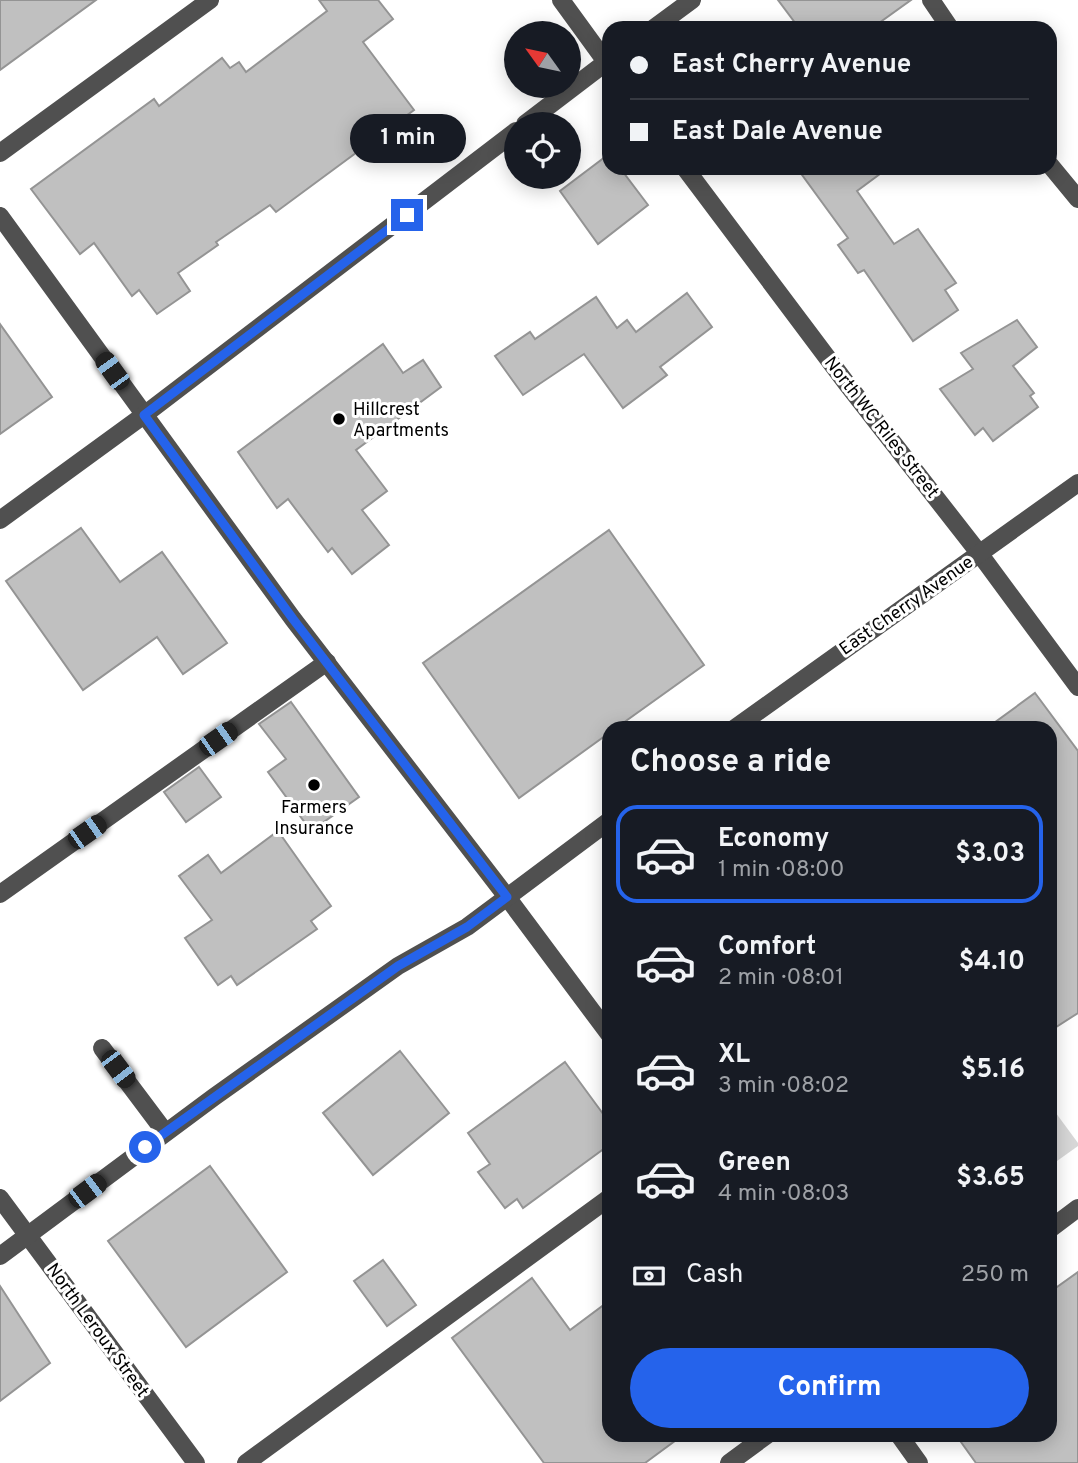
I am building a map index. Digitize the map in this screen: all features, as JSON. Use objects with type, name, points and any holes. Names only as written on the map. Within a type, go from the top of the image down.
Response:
[{"type":"street","points":[[561,0],[602,55]]},
{"type":"street","points":[[664,21],[692,0]]},
{"type":"street","points":[[931,0],[945,21]]},
{"type":"street","points":[[0,153],[207,1]]},
{"type":"street","points":[[541,112],[602,67]]},
{"type":"street","points":[[0,520],[144,415],[504,140]]},
{"type":"street","points":[[1057,174],[1078,199]]},
{"type":"street","name":"North WC Riles Street","points":[[690,175],[1078,687]]},
{"type":"street","points":[[0,216],[327,662],[602,1025]]},
{"type":"street","name":"East Cherry Avenue","points":[[745,721],[1078,483]]},
{"type":"street","points":[[0,894],[327,662]]},
{"type":"street","points":[[0,1256],[165,1132],[398,966],[467,927],[602,826]]},
{"type":"street","points":[[102,1048],[165,1132]]},
{"type":"street","name":"North Leroux Street","points":[[0,1198],[196,1463]]},
{"type":"street","points":[[246,1463],[602,1203]]},
{"type":"street","points":[[1057,1224],[1078,1209]]},
{"type":"street","points":[[729,1463],[758,1442]]},
{"type":"street","points":[[905,1442],[919,1463]]},
{"type":"shaded area","points":[[1057,1114],[1078,1143],[1078,1146],[1057,1161]]},
{"type":"building","points":[[0,0],[96,0],[0,70]]},
{"type":"building","points":[[319,0],[378,0],[393,19],[363,42],[414,110],[276,212],[270,205],[216,242],[218,245],[178,273],[190,291],[157,314],[139,290],[132,296],[94,243],[80,254],[31,189],[154,99],[159,106],[222,58],[230,68],[239,62],[246,72],[327,11]]},
{"type":"building","points":[[778,0],[911,0],[882,21],[794,21]]},
{"type":"building","points":[[602,159],[602,175],[625,175],[648,205],[598,244],[560,191],[581,189],[581,175]]},
{"type":"building","points":[[802,175],[879,175],[857,191],[894,244],[918,229],[956,283],[945,290],[958,310],[913,341],[864,270],[858,273],[838,245],[848,238]]},
{"type":"building","points":[[687,293],[712,327],[660,367],[667,375],[623,408],[584,354],[523,395],[495,356],[530,332],[535,339],[596,297],[617,328],[627,320],[636,332]]},
{"type":"building","points":[[1017,320],[1037,347],[1013,366],[1034,393],[1030,396],[1038,407],[993,441],[983,428],[975,435],[940,389],[973,369],[961,353]]},
{"type":"building","points":[[0,324],[52,397],[0,434]]},
{"type":"building","name":"Hillcrest Apartments","points":[[383,344],[403,373],[423,360],[441,387],[356,450],[387,491],[362,510],[389,545],[352,574],[332,548],[328,552],[288,499],[277,508],[238,452]]},
{"type":"building","points":[[81,528],[120,582],[162,552],[227,643],[183,674],[157,637],[83,690],[6,581]]},
{"type":"building","points":[[609,530],[704,665],[626,721],[602,721],[602,738],[519,798],[423,663]]},
{"type":"building","points":[[1035,693],[1056,721],[997,721]]},
{"type":"building","name":"Farmers Insurance","points":[[291,702],[359,797],[311,831],[268,772],[286,759],[259,724]]},
{"type":"building","points":[[1057,723],[1078,751],[1078,1013],[1057,1026]]},
{"type":"building","points":[[199,767],[221,797],[186,822],[164,792]]},
{"type":"building","points":[[278,831],[331,906],[311,921],[317,929],[237,985],[231,976],[218,985],[185,938],[212,920],[179,876],[208,855],[221,873]]},
{"type":"building","points":[[400,1051],[449,1113],[373,1175],[323,1113]]},
{"type":"building","points":[[565,1062],[602,1112],[602,1150],[523,1208],[517,1199],[505,1208],[478,1172],[490,1164],[468,1133]]},
{"type":"building","points":[[210,1166],[287,1272],[186,1347],[108,1241]]},
{"type":"building","points":[[383,1260],[416,1305],[387,1326],[354,1281]]},
{"type":"building","points":[[1078,1272],[1078,1463],[976,1463],[961,1442],[1057,1442],[1057,1287]]},
{"type":"building","points":[[532,1278],[570,1330],[602,1306],[602,1442],[674,1442],[645,1463],[544,1463],[452,1338]]},
{"type":"building","points":[[0,1286],[50,1363],[0,1401]]},
{"type":"place","name":"Hillcrest Apartments","points":[[339,419]]},
{"type":"place","name":"Farmers Insurance","points":[[314,785]]},
{"type":"route","points":[[145,1147],[398,966],[467,927],[507,897],[293,619],[144,415],[407,215]]}]
